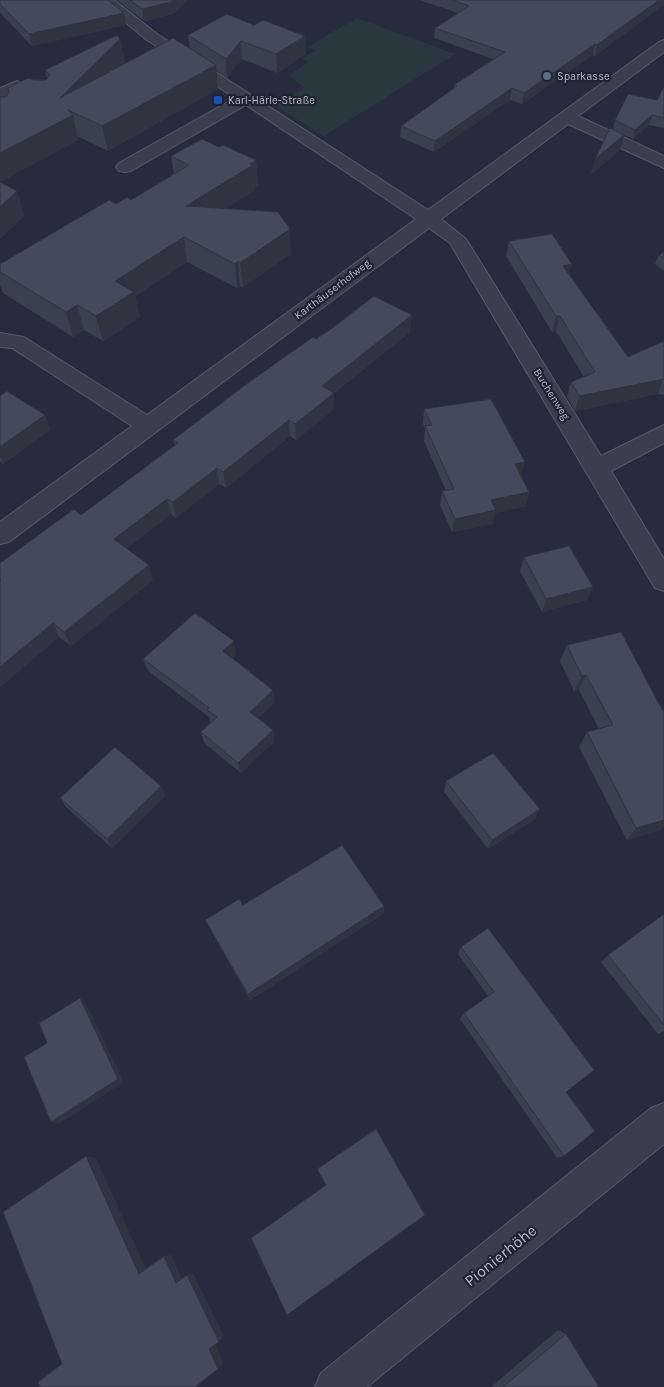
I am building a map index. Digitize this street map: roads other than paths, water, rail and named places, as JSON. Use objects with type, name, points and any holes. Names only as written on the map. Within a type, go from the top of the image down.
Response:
[{"type":"street","points":[[105,0],[152,37],[428,218]]},
{"type":"street","name":"Karthäuserhofweg","points":[[0,535],[664,45]]},
{"type":"street","points":[[0,94],[17,86],[46,100]]},
{"type":"street","points":[[125,167],[245,99]]},
{"type":"street","points":[[566,116],[664,163]]},
{"type":"street","name":"Buchenweg","points":[[428,218],[457,239],[664,581]]},
{"type":"street","points":[[0,340],[17,342],[148,426]]},
{"type":"street","points":[[597,468],[664,434]]},
{"type":"street","name":"Pionierhöhe","points":[[335,1387],[664,1121]]},
{"type":"place","name":"Sparkasse","points":[[547,76]]},
{"type":"place","name":"Karl-Härle-Straße","points":[[218,100]]}]
